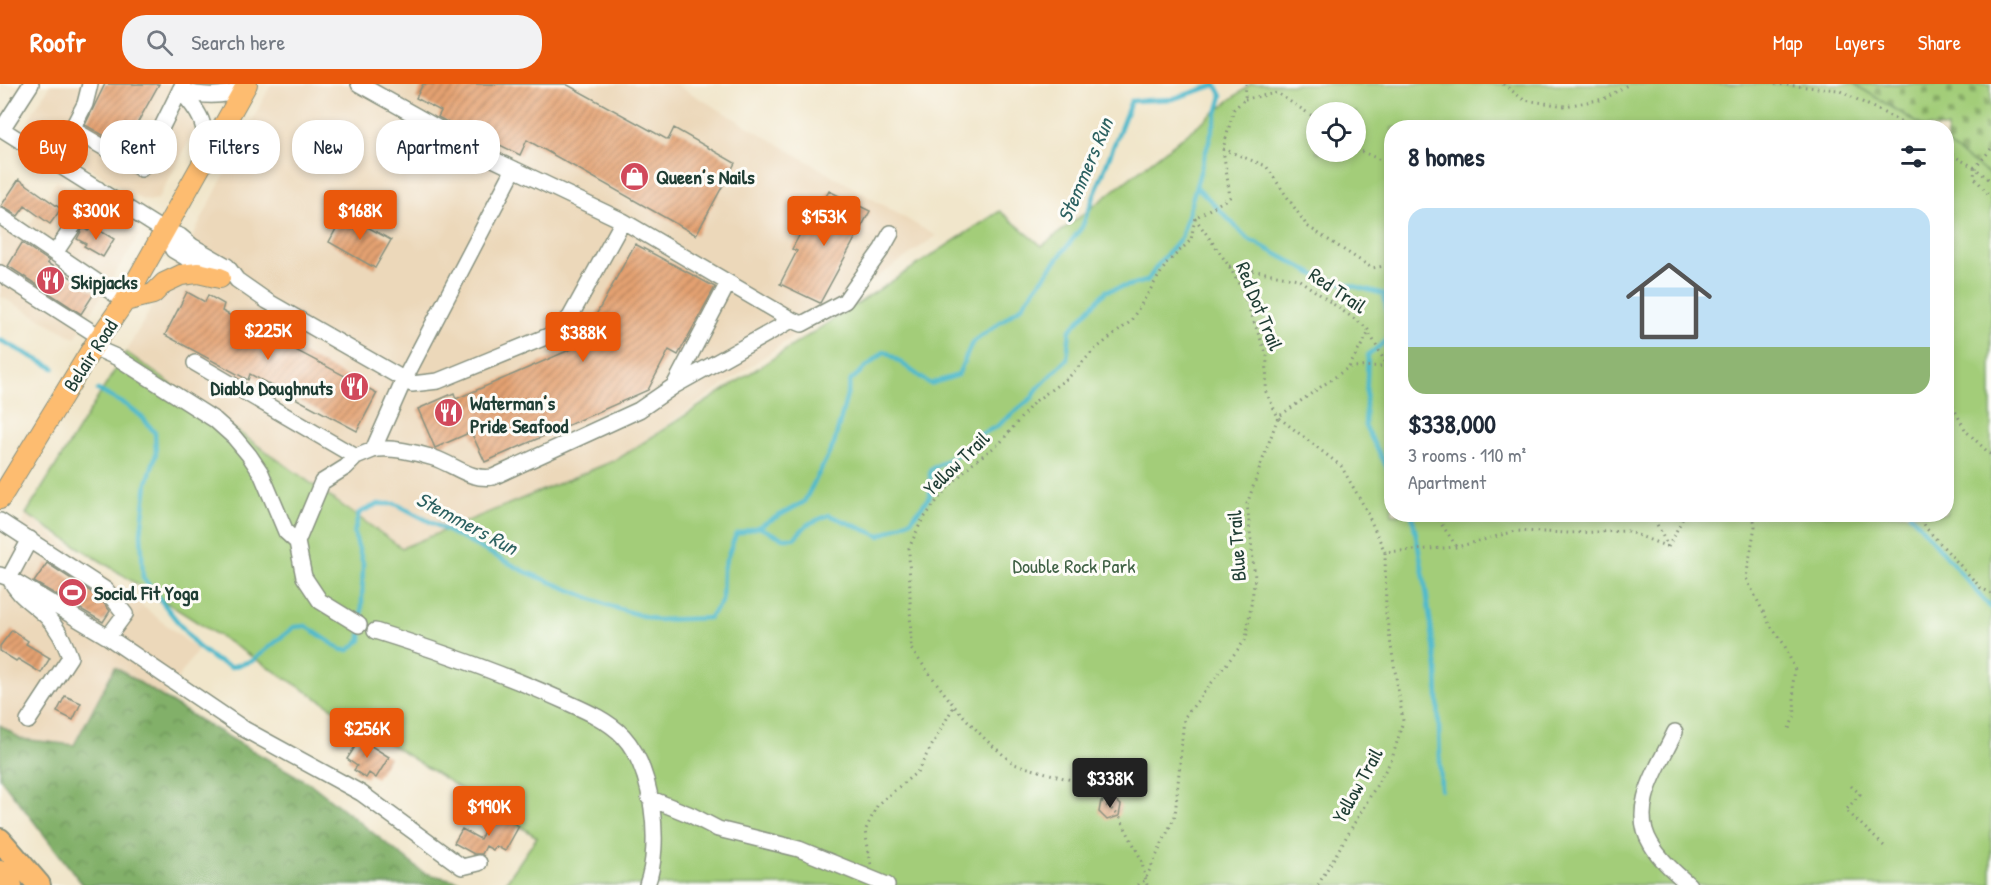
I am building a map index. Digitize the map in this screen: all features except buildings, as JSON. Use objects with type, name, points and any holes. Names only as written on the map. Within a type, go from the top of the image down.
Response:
[{"type":"highway","points":[[0,840],[39,885]]},
{"type":"highway","points":[[0,872],[11,885]]},
{"type":"main road","name":"Belair Road","points":[[227,120],[246,86]]},
{"type":"main road","name":"Belair Road","points":[[0,499],[125,301],[197,174]]},
{"type":"main road","points":[[125,301],[153,294],[164,283],[181,275],[198,273],[228,279]]},
{"type":"street","points":[[18,139],[1,128],[31,84]]},
{"type":"street","points":[[77,120],[85,104],[90,84]]},
{"type":"street","points":[[355,84],[514,169],[623,221],[802,324],[844,301],[891,233]]},
{"type":"street","points":[[181,87],[205,95],[223,95],[246,86]]},
{"type":"street","points":[[88,138],[141,169],[181,87]]},
{"type":"street","points":[[181,87],[200,114],[202,120]]},
{"type":"street","points":[[373,450],[404,380],[514,169]]},
{"type":"street","points":[[73,174],[164,231],[173,250],[267,300],[412,384],[438,381],[553,334],[570,317],[623,221]]},
{"type":"street","points":[[55,253],[98,189]]},
{"type":"street","points":[[0,216],[125,301]]},
{"type":"street","points":[[0,273],[116,357],[215,420],[234,437],[261,473],[286,532],[297,542]]},
{"type":"street","points":[[674,386],[728,282]]},
{"type":"street","points":[[359,625],[321,601],[304,577],[297,542],[322,482],[357,457],[384,447],[435,459],[481,479],[493,477],[639,410],[674,386],[792,320]]},
{"type":"street","points":[[195,363],[357,457]]},
{"type":"street","points":[[0,520],[106,590],[125,614],[108,637]]},
{"type":"street","points":[[5,577],[30,539]]},
{"type":"street","points":[[5,577],[108,637],[244,729],[361,793],[462,867],[479,863]]},
{"type":"street","points":[[5,577],[18,593],[46,616],[62,636],[70,657],[28,721]]},
{"type":"street","points":[[375,631],[454,656],[544,692],[608,724],[624,737],[640,763],[647,782],[652,811],[654,838],[647,885]]},
{"type":"street","points":[[1675,732],[1650,780],[1644,807],[1644,822],[1651,845],[1689,885]]},
{"type":"street","points":[[649,798],[691,815],[718,830],[800,849],[881,882]]},
{"type":"path","points":[[1245,99],[1246,84]]},
{"type":"path","points":[[1503,84],[1524,100],[1565,106],[1604,99],[1629,84]]},
{"type":"path","points":[[1775,84],[1838,90],[1898,120]]},
{"type":"path","points":[[1195,218],[1230,197],[1223,149],[1234,109],[1245,99],[1277,93],[1306,112]]},
{"type":"path","points":[[1991,148],[1975,168],[1974,177],[1991,197]]},
{"type":"path","points":[[1223,149],[1266,166],[1308,226],[1372,268],[1384,266]]},
{"type":"path","points":[[1366,153],[1384,161]]},
{"type":"path","points":[[1954,156],[1975,168],[1991,181]]},
{"type":"path","name":"Red Dot Trail","points":[[1195,218],[1229,266],[1241,288],[1268,356],[1266,392],[1278,417],[1341,466],[1364,506],[1385,552]]},
{"type":"path","name":"Yellow Trail","points":[[1147,885],[1141,860],[1119,816],[1082,783],[1014,764],[986,740],[954,706],[911,649],[909,548],[921,522],[942,494],[971,464],[1000,443],[1034,402],[1069,377],[1093,351],[1130,322],[1167,263],[1191,240],[1195,218]]},
{"type":"path","name":"Red Trail","points":[[1229,266],[1298,279],[1366,327],[1384,360]]},
{"type":"path","points":[[1278,417],[1349,367],[1369,332]]},
{"type":"path","points":[[1349,367],[1384,366]]},
{"type":"path","points":[[1954,409],[1966,431],[1991,455]]},
{"type":"path","name":"Blue Trail","points":[[1138,885],[1145,880],[1175,816],[1185,718],[1246,639],[1255,578],[1247,504],[1278,417]]},
{"type":"path","points":[[1440,522],[1457,547]]},
{"type":"path","points":[[1656,522],[1668,547]]},
{"type":"path","points":[[1668,547],[1681,522]]},
{"type":"path","points":[[1754,522],[1746,578],[1770,625],[1784,644],[1795,669],[1792,683],[1796,715],[1788,731]]},
{"type":"path","points":[[1923,522],[1981,588],[1991,593]]},
{"type":"path","points":[[1385,552],[1457,547],[1516,531],[1627,531],[1668,547]]},
{"type":"path","name":"Yellow Trail","points":[[1318,885],[1392,759],[1403,721],[1386,614],[1385,552]]},
{"type":"path","points":[[881,882],[865,831],[878,804],[916,772],[954,706]]},
{"type":"path","points":[[1851,786],[1860,794],[1846,810],[1885,847]]},
{"type":"shaded area","points":[[51,84],[220,84],[201,120],[189,120],[189,142],[177,164],[177,120],[100,120],[100,174],[171,174],[158,199],[149,201],[140,199],[88,167],[88,120],[29,120]]},
{"type":"shaded area","points":[[271,84],[675,84],[936,236],[618,459],[402,548],[97,402],[196,230],[225,174],[280,174],[280,120],[253,120]]},
{"type":"shaded area","points":[[57,180],[140,234],[75,338],[0,296],[0,210],[28,227]]},
{"type":"shaded area","points":[[26,514],[198,650],[59,845],[0,759],[0,598]]},
{"type":"green space","name":"Double Rock Park","points":[[1251,84],[1854,84],[1913,120],[1384,120],[1384,522],[1954,522],[1954,149],[1991,176],[1991,885],[504,885],[537,837],[26,514],[126,352],[402,548],[618,459],[1000,211],[1042,246]]},
{"type":"green space","points":[[1854,84],[1991,84],[1991,176],[1954,149],[1954,120],[1913,120]]},
{"type":"green space","points":[[115,667],[199,720],[311,784],[424,873],[475,885],[83,885],[0,778],[0,725],[21,739],[74,745]]},
{"type":"waterway","name":"Stemmers Run","points":[[1216,85],[1222,96],[1196,186],[1247,238],[1319,277],[1384,294]]},
{"type":"waterway","name":"Stemmers Run","points":[[98,390],[126,405],[143,418],[155,433],[156,454],[147,483],[141,533],[143,578],[197,646],[215,660],[231,667],[252,661],[294,627],[306,626],[342,650],[349,650],[361,640],[363,563],[354,533],[359,513],[378,504],[396,504],[526,572],[612,607],[657,620],[709,618],[722,601],[723,569],[736,534],[758,527],[804,502],[834,444],[851,380],[885,351],[930,384],[958,375],[972,343],[1021,307],[1082,227],[1131,101],[1172,99],[1216,85]]},
{"type":"waterway","name":"Stemmers Run","points":[[758,527],[783,538],[794,538],[808,524],[829,515],[880,536],[911,520],[930,496],[930,470],[971,446],[979,435],[996,427],[1033,397],[1038,388],[1067,359],[1070,330],[1106,291],[1147,281],[1181,238],[1196,186]]},
{"type":"waterway","name":"Stemmers Run","points":[[0,340],[54,368]]},
{"type":"waterway","points":[[1384,342],[1368,355],[1365,426],[1384,462]]},
{"type":"waterway","points":[[1414,522],[1437,668],[1441,790]]},
{"type":"waterway","name":"Stemmers Run","points":[[1917,522],[1991,608]]},
{"type":"place","name":"Queen’s Nails","points":[[635,176]]},
{"type":"place","name":"Skipjacks","points":[[50,281]]},
{"type":"place","name":"Diablo Doughnuts","points":[[354,387]]},
{"type":"place","name":"Waterman’s Pride Seafood","points":[[449,413]]},
{"type":"place","name":"Social Fit Yoga","points":[[73,592]]}]
